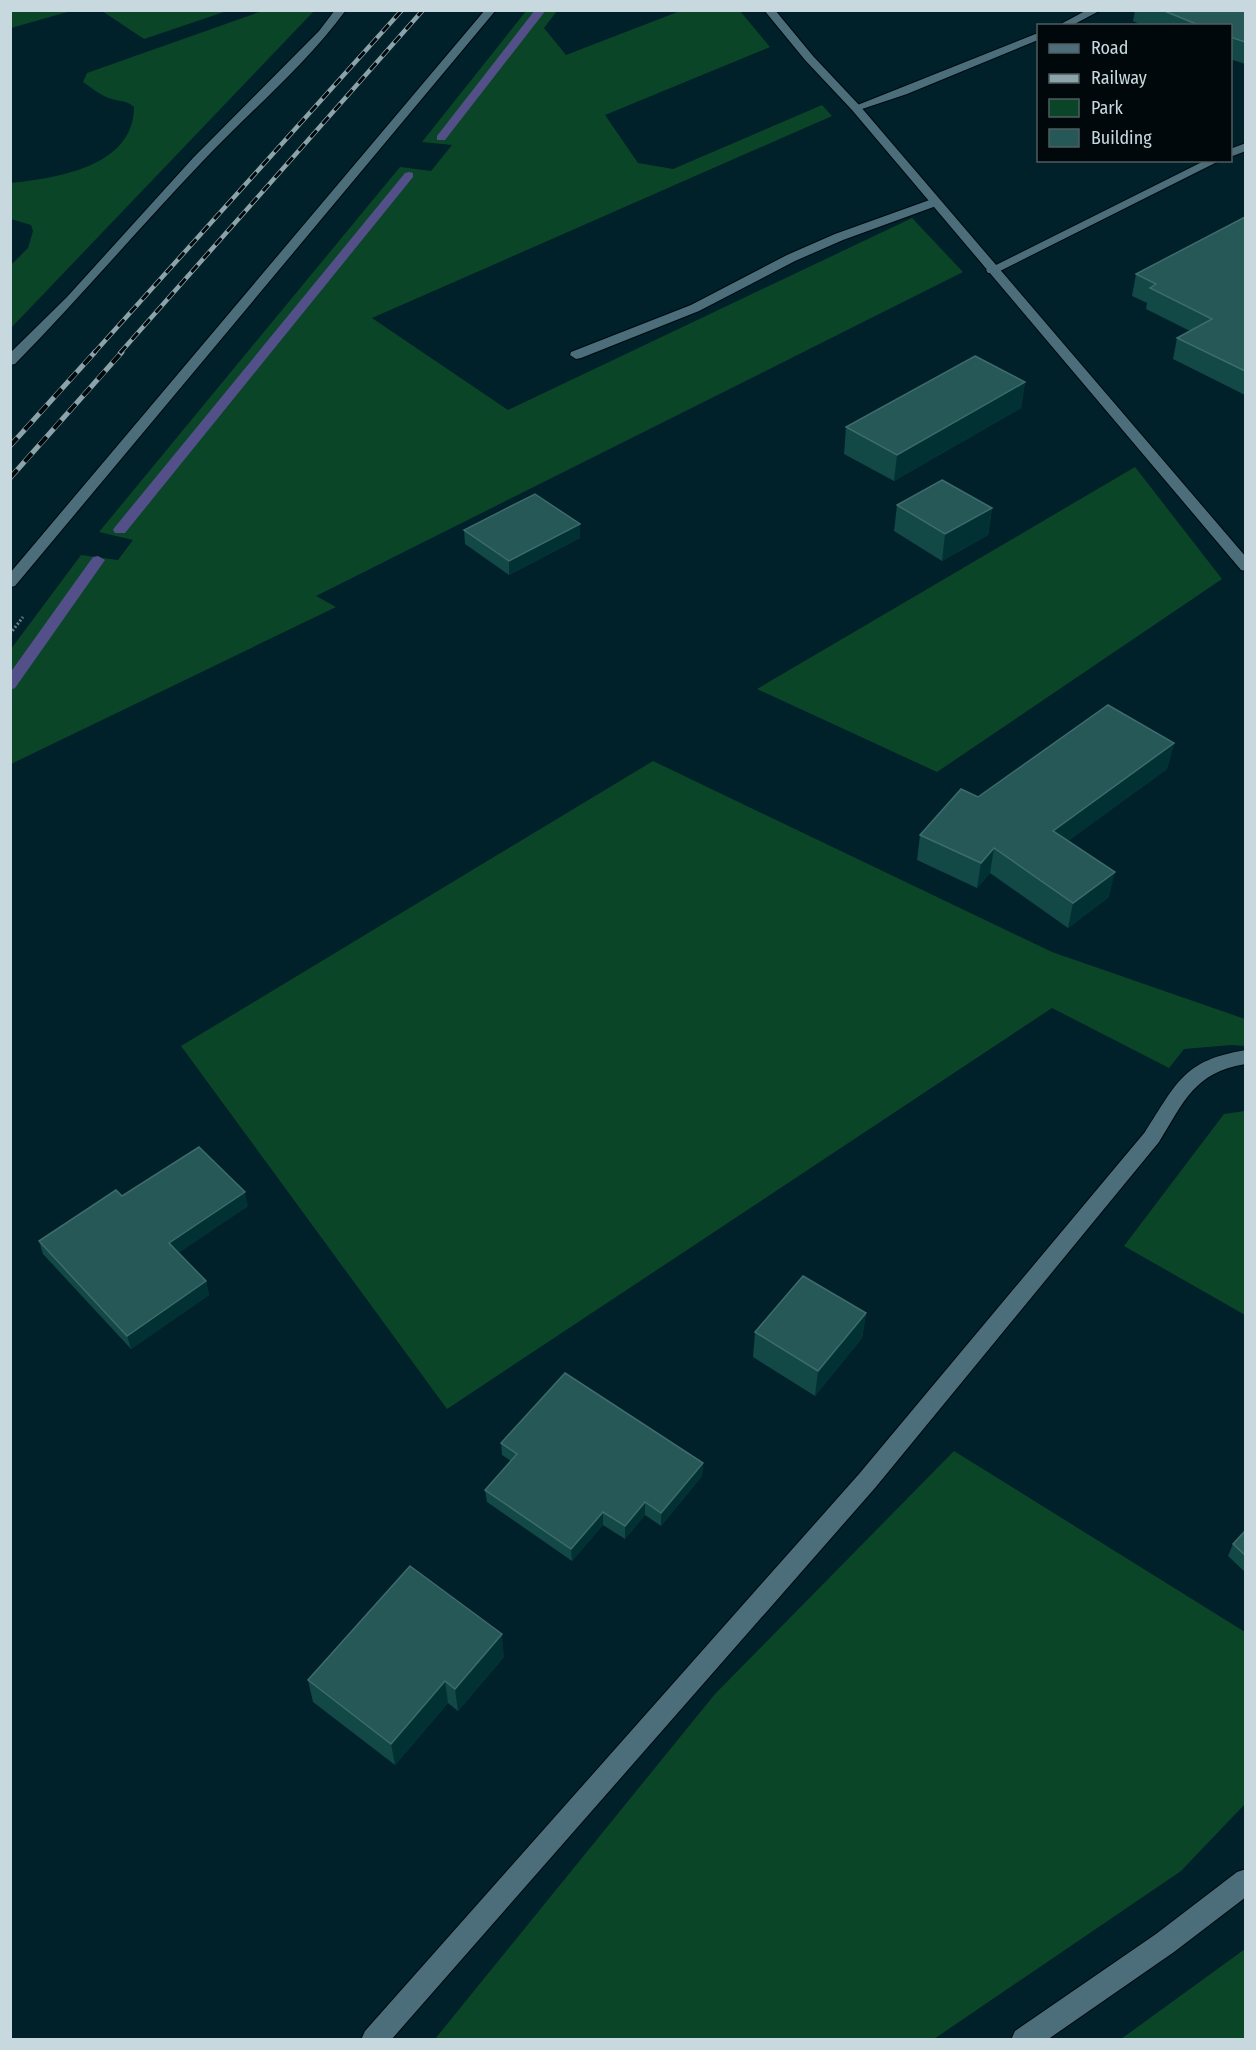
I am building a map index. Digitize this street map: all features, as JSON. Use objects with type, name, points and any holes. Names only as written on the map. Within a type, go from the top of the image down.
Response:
[{"type":"street","points":[[10,361],[71,300],[197,160],[323,33],[341,10]]},
{"type":"street","points":[[10,583],[490,10]]},
{"type":"street","points":[[769,10],[808,58],[856,108],[992,270],[1228,543],[1245,567]]},
{"type":"street","points":[[1066,24],[1096,10]]},
{"type":"street","points":[[856,108],[903,92],[1037,36]]},
{"type":"street","points":[[992,270],[1212,162]]},
{"type":"street","points":[[576,355],[694,308],[820,245],[934,202]]},
{"type":"street","points":[[374,2040],[867,1481],[1152,1137],[1189,1080],[1220,1061],[1245,1057]]},
{"type":"street","points":[[1024,2040],[1165,1943],[1245,1881]]},
{"type":"green space","points":[[11,10],[71,10],[71,11],[11,28]]},
{"type":"green space","points":[[102,11],[227,11],[144,39]]},
{"type":"green space","points":[[262,11],[314,11],[11,328],[11,265],[28,248],[33,231],[31,225],[11,219],[11,183],[70,173],[89,166],[107,156],[121,143],[131,127],[134,107],[126,102],[104,96],[83,82],[87,73]]},
{"type":"green space","points":[[526,11],[557,11],[544,28],[566,55],[680,11],[740,11],[770,47],[605,115],[638,163],[673,169],[822,105],[832,116],[372,318],[508,410],[912,218],[963,272],[316,596],[336,607],[11,764],[11,649],[81,555],[118,560],[133,540],[99,532],[400,167],[431,171],[452,145],[422,142]]},
{"type":"green space","points":[[1135,467],[1222,579],[937,772],[757,689]]},
{"type":"green space","points":[[653,761],[1052,952],[1245,1019],[1245,1046],[1184,1049],[1169,1068],[1052,1008],[447,1409],[181,1046]]},
{"type":"green space","points":[[1246,1111],[1245,1315],[1124,1246],[1224,1114]]},
{"type":"green space","points":[[954,1451],[1245,1632],[1245,1804],[1181,1871],[934,2039],[435,2039],[715,1694]]},
{"type":"green space","points":[[1245,1949],[1245,2039],[1121,2039]]},
{"type":"building","points":[[1162,10],[1245,10],[1245,42],[1232,38],[1232,24],[1196,24]]},
{"type":"building","points":[[1245,217],[1245,371],[1177,338],[1212,319],[1150,288],[1156,284],[1136,274]]},
{"type":"building","points":[[975,356],[1025,382],[897,455],[846,427]]},
{"type":"building","points":[[942,480],[992,508],[945,534],[897,505]]},
{"type":"building","points":[[535,494],[580,524],[509,561],[464,530]]},
{"type":"building","points":[[1108,705],[1174,743],[1053,831],[1115,872],[1073,903],[994,848],[981,863],[920,835],[961,789],[978,797]]},
{"type":"building","points":[[199,1147],[245,1192],[169,1243],[206,1281],[127,1336],[39,1241],[116,1190],[122,1196]]},
{"type":"building","points":[[803,1276],[866,1313],[818,1371],[755,1332]]},
{"type":"building","points":[[565,1373],[703,1463],[661,1513],[645,1502],[625,1526],[603,1512],[571,1549],[485,1490],[517,1454],[501,1443]]},
{"type":"building","points":[[1245,1531],[1245,1555],[1233,1544]]},
{"type":"building","points":[[410,1566],[502,1634],[455,1689],[445,1681],[391,1744],[308,1680]]},
{"type":"waterway","points":[[441,138],[541,10]]},
{"type":"waterway","points":[[120,530],[409,175]]},
{"type":"waterway","points":[[10,685],[98,560]]},
{"type":"railway","points":[[94,353],[402,10]]},
{"type":"railway","points":[[120,353],[423,10]]},
{"type":"railway","points":[[10,446],[95,352]]},
{"type":"railway","points":[[10,478],[122,352]]}]
